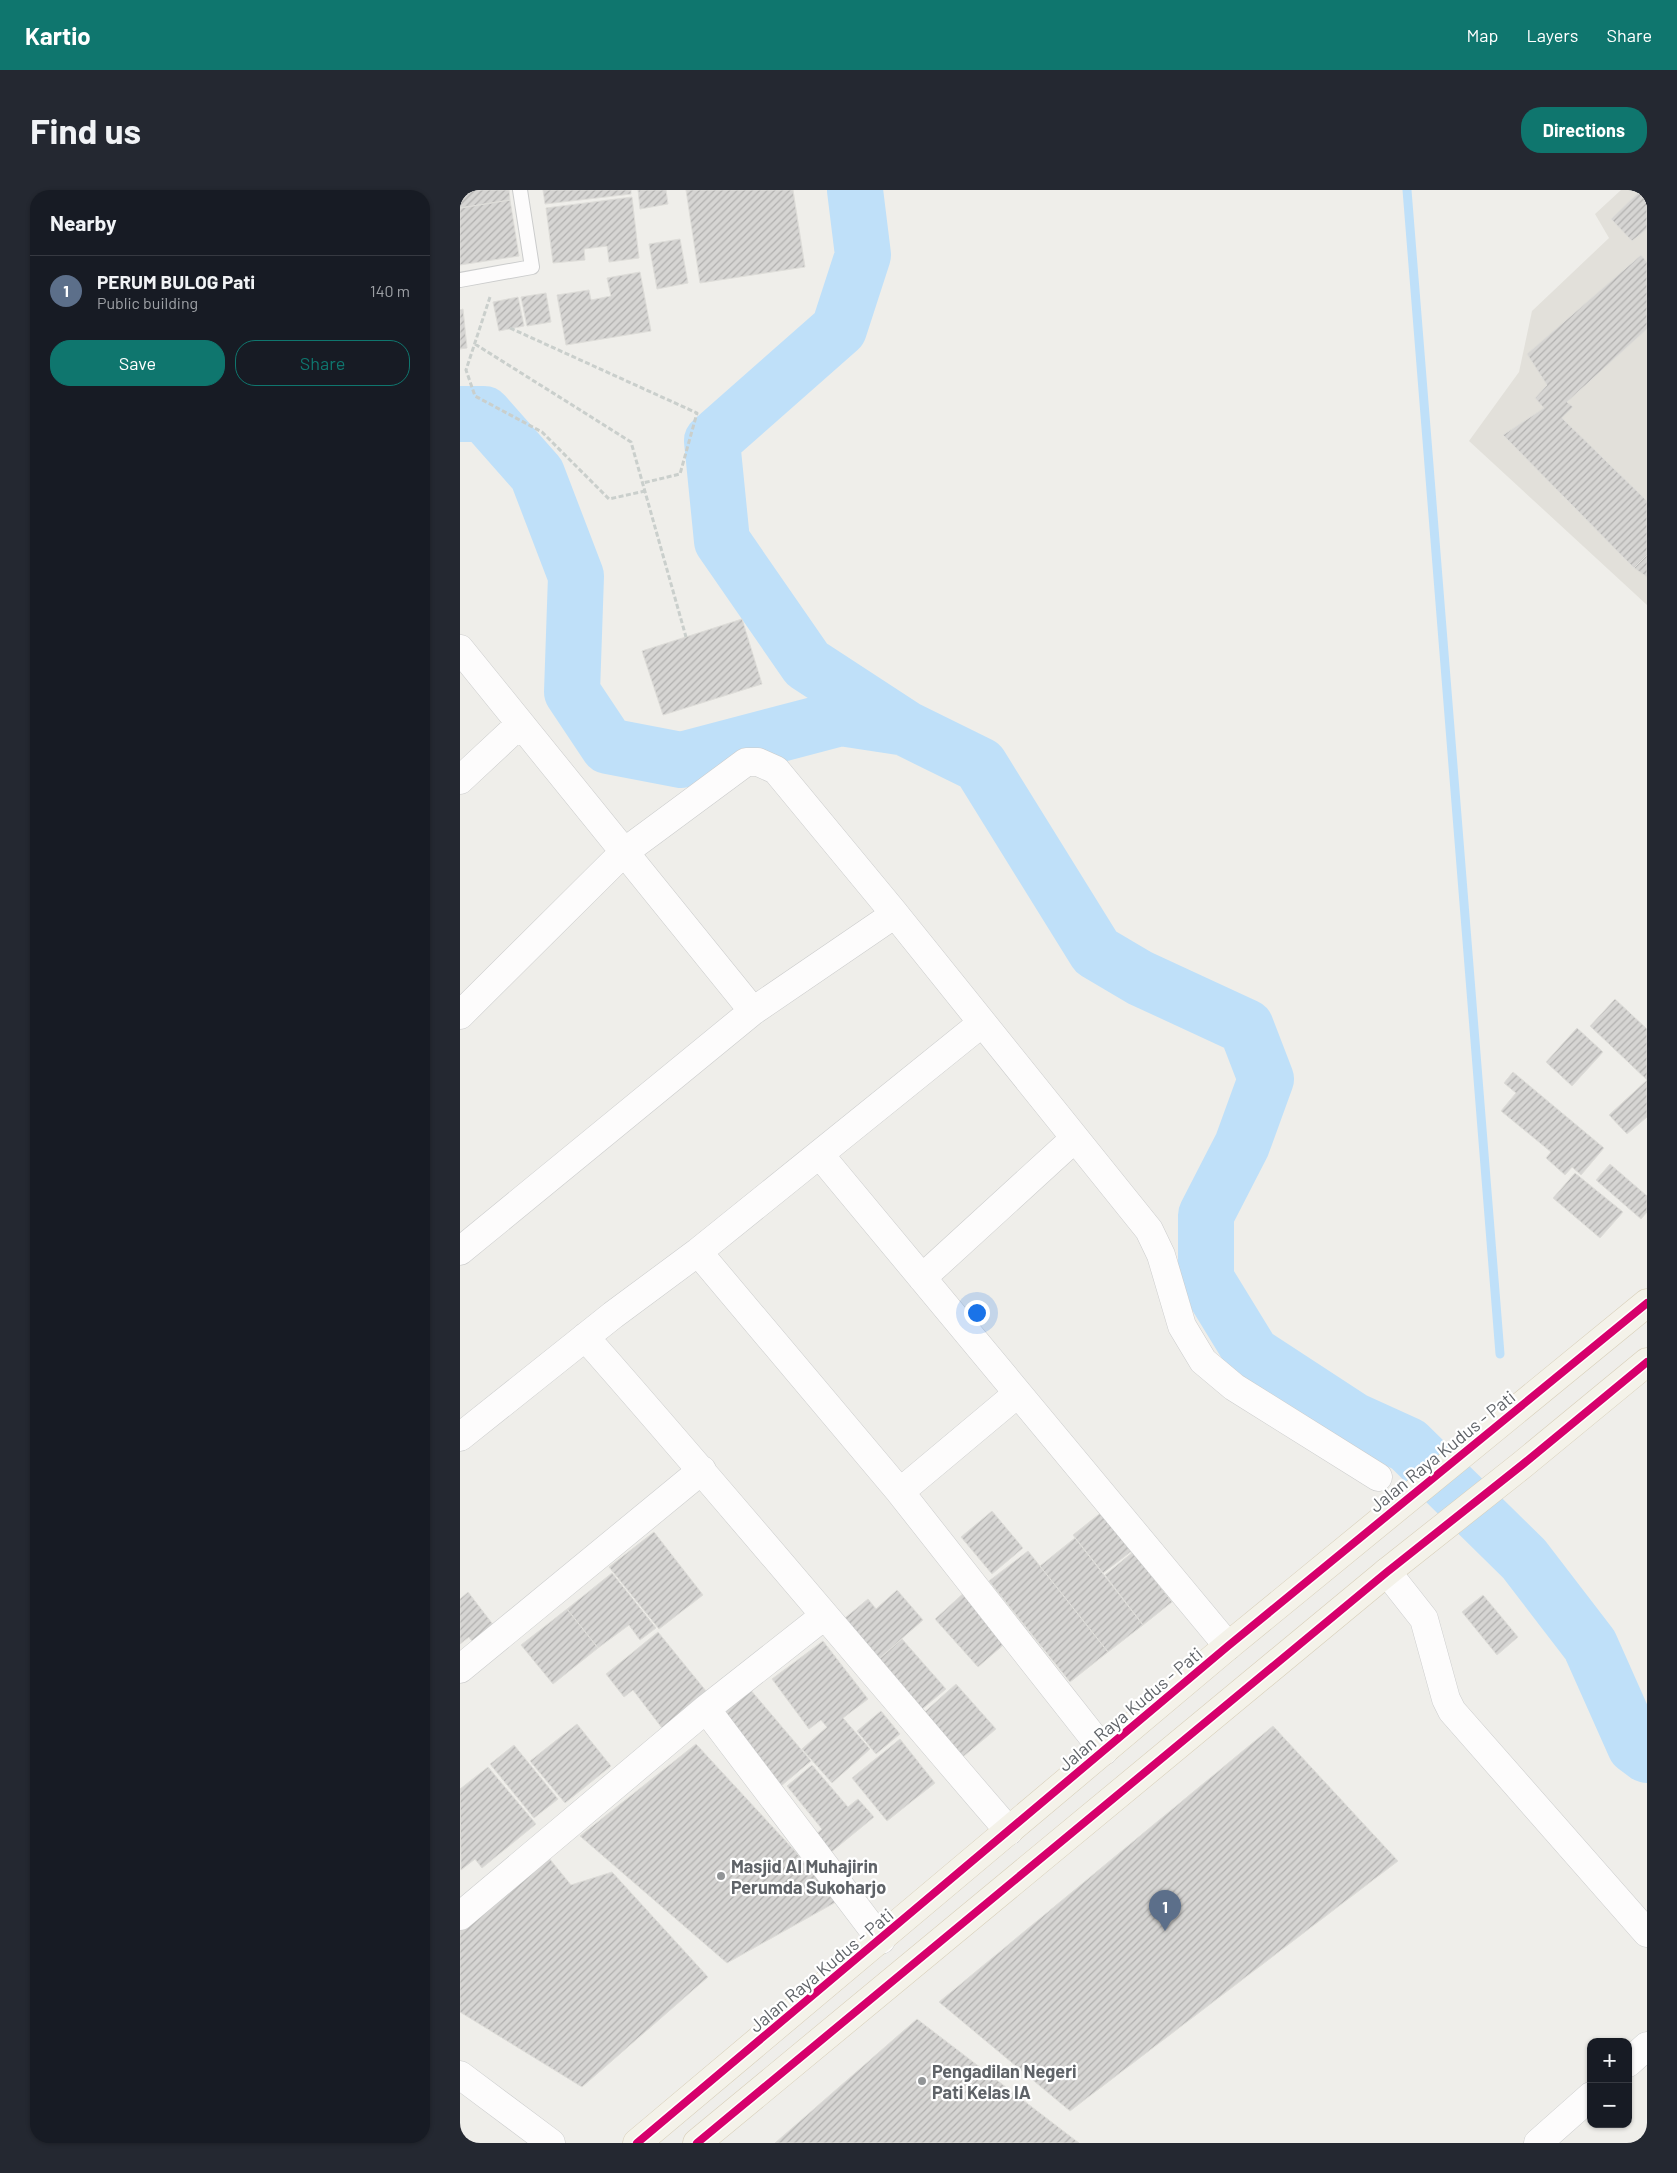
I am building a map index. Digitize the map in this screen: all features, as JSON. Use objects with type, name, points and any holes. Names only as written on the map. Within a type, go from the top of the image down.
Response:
[{"type":"main road","name":"Jalan Raya Kudus - Pati","points":[[637,2143],[881,1940],[1228,1646],[1485,1434],[1647,1304]]},
{"type":"main road","points":[[697,2143],[1387,1572],[1414,1553],[1647,1362]]},
{"type":"street","points":[[460,649],[623,853],[753,1011]]},
{"type":"street","points":[[460,780],[520,724]]},
{"type":"street","points":[[460,1015],[623,853],[741,765],[758,762],[776,770],[982,1023],[1074,1140],[1149,1230],[1161,1255],[1182,1326],[1203,1360],[1221,1379],[1378,1477]]},
{"type":"street","points":[[460,1251],[753,1011],[894,914]]},
{"type":"street","points":[[460,1437],[585,1337],[698,1252],[820,1156],[982,1023]]},
{"type":"street","points":[[922,1278],[1074,1140]]},
{"type":"street","points":[[820,1156],[1228,1646]]},
{"type":"street","points":[[698,1252],[900,1492],[1104,1751]]},
{"type":"street","points":[[585,1337],[702,1470],[824,1616],[1009,1831]]},
{"type":"street","points":[[900,1492],[1017,1394]]},
{"type":"street","points":[[460,1669],[702,1470]]},
{"type":"street","points":[[1387,1572],[1424,1619],[1446,1699],[1452,1711],[1647,1933]]},
{"type":"street","points":[[460,1916],[706,1709],[824,1616]]},
{"type":"street","points":[[706,1709],[881,1940]]},
{"type":"street","points":[[1632,2059],[1647,2046]]},
{"type":"street","points":[[460,2076],[551,2143]]},
{"type":"street","points":[[1538,2143],[1587,2100]]},
{"type":"lane","points":[[460,280],[532,268],[520,190]]},
{"type":"path","points":[[500,273],[503,289],[491,293],[466,370],[475,396],[542,432],[609,499],[645,491]]},
{"type":"path","points":[[510,328],[697,413],[680,474],[642,483]]},
{"type":"path","points":[[475,344],[631,442],[686,637]]},
{"type":"shaded area","points":[[1621,190],[1647,190],[1647,605],[1469,441],[1519,372],[1532,311],[1609,238],[1595,214]]},
{"type":"building","points":[[460,190],[509,190],[510,200],[460,208]]},
{"type":"building","points":[[543,190],[631,190],[631,194],[545,204]]},
{"type":"building","points":[[638,190],[666,190],[668,204],[640,209]]},
{"type":"building","points":[[686,190],[793,190],[805,267],[700,283]]},
{"type":"building","points":[[1641,190],[1647,190],[1647,229],[1632,241],[1611,219]]},
{"type":"building","points":[[632,197],[639,258],[609,262],[607,246],[584,249],[585,260],[553,263],[546,208]]},
{"type":"building","points":[[510,200],[519,256],[460,265],[460,208]]},
{"type":"building","points":[[680,239],[688,283],[657,289],[649,244]]},
{"type":"building","points":[[1641,255],[1647,262],[1647,329],[1567,402],[1573,407],[1562,418],[1647,501],[1647,555],[1634,568],[1503,435],[1544,408],[1535,398],[1547,385],[1527,354]]},
{"type":"building","points":[[640,272],[651,331],[566,345],[557,295],[589,290],[591,300],[611,296],[607,278]]},
{"type":"building","points":[[546,293],[551,322],[527,326],[521,297]]},
{"type":"building","points":[[518,297],[524,326],[499,331],[493,302]]},
{"type":"building","points":[[463,309],[467,348],[460,349],[460,310]]},
{"type":"building","points":[[1647,555],[1647,577],[1634,568]]},
{"type":"building","points":[[742,619],[762,684],[663,715],[642,651]]},
{"type":"building","points":[[1615,999],[1647,1029],[1647,1080],[1590,1026]]},
{"type":"building","points":[[1577,1028],[1603,1052],[1572,1086],[1546,1062]]},
{"type":"building","points":[[1513,1072],[1604,1148],[1581,1175],[1572,1167],[1565,1175],[1546,1158],[1551,1152],[1501,1111],[1516,1093],[1504,1083]]},
{"type":"building","points":[[1647,1080],[1647,1117],[1627,1134],[1609,1115]]},
{"type":"building","points":[[1610,1164],[1647,1196],[1647,1212],[1641,1219],[1596,1180]]},
{"type":"building","points":[[1575,1173],[1623,1212],[1600,1238],[1553,1198]]},
{"type":"building","points":[[992,1511],[1023,1548],[992,1574],[961,1537]]},
{"type":"building","points":[[1103,1511],[1133,1550],[1103,1573],[1073,1535]]},
{"type":"building","points":[[654,1532],[703,1595],[659,1629],[609,1567]]},
{"type":"building","points":[[1075,1538],[1143,1625],[1108,1652],[1040,1566]]},
{"type":"building","points":[[1028,1551],[1108,1652],[1070,1682],[989,1581]]},
{"type":"building","points":[[1133,1552],[1172,1602],[1143,1625],[1105,1575]]},
{"type":"building","points":[[612,1573],[656,1628],[640,1640],[629,1625],[598,1648],[567,1609]]},
{"type":"building","points":[[897,1590],[923,1620],[875,1662],[840,1622],[868,1599],[876,1609]]},
{"type":"building","points":[[966,1591],[1009,1640],[978,1667],[935,1619]]},
{"type":"building","points":[[468,1592],[498,1631],[477,1648],[469,1637],[460,1644],[460,1599]]},
{"type":"building","points":[[1483,1595],[1518,1637],[1497,1655],[1462,1612]]},
{"type":"building","points":[[567,1609],[598,1648],[553,1684],[521,1645]]},
{"type":"building","points":[[658,1632],[706,1691],[662,1728],[633,1690],[624,1697],[606,1674]]},
{"type":"building","points":[[902,1639],[946,1689],[915,1715],[871,1666]]},
{"type":"building","points":[[823,1641],[868,1699],[843,1718],[870,1749],[832,1783],[802,1749],[827,1727],[821,1720],[809,1729],[772,1679]]},
{"type":"building","points":[[956,1684],[996,1729],[958,1761],[919,1717]]},
{"type":"building","points":[[749,1688],[811,1761],[781,1786],[719,1712]]},
{"type":"building","points":[[881,1711],[900,1734],[876,1754],[857,1731]]},
{"type":"building","points":[[577,1724],[611,1766],[565,1803],[530,1761]]},
{"type":"building","points":[[1273,1726],[1398,1861],[1070,2111],[939,2002]]},
{"type":"building","points":[[900,1739],[935,1783],[887,1821],[852,1778]]},
{"type":"building","name":"Masjid Al Muhajirin Perumda Sukoharjo","points":[[696,1744],[794,1850],[836,1902],[727,1963],[580,1836]]},
{"type":"building","points":[[514,1745],[558,1799],[534,1818],[490,1764]]},
{"type":"building","points":[[812,1765],[848,1807],[858,1799],[874,1817],[830,1853],[815,1835],[822,1829],[787,1786]]},
{"type":"building","points":[[488,1767],[536,1824],[482,1868],[475,1859],[461,1870],[460,1789]]},
{"type":"building","points":[[549,1858],[571,1885],[612,1872],[708,1977],[582,2087],[460,2012],[460,1930]]},
{"type":"building","name":"Pengadilan Negeri Pati Kelas IA","points":[[917,2019],[1079,2143],[775,2143]]},
{"type":"waterway","points":[[855,190],[863,255],[839,329],[712,441],[722,541],[807,664],[905,728],[980,765],[1096,952],[1140,978],[1246,1027],[1266,1079],[1242,1145],[1206,1215],[1206,1279],[1252,1354],[1353,1420],[1408,1445],[1524,1559],[1590,1645],[1635,1746],[1647,1755]]},
{"type":"waterway","points":[[1407,190],[1500,1354]]},
{"type":"waterway","points":[[460,414],[484,414],[537,474],[576,576],[572,692],[608,746],[681,760],[841,718],[900,727]]},
{"type":"cycle path","points":[[637,2143],[1228,1646],[1647,1303]]},
{"type":"cycle path","points":[[697,2143],[1387,1572],[1522,1465],[1647,1362]]},
{"type":"place","name":"Masjid Al Muhajirin Perumda Sukoharjo","points":[[721,1876]]},
{"type":"place","name":"PERUM BULOG Pati","points":[[1165,1931]]},
{"type":"place","name":"Pengadilan Negeri Pati Kelas IA","points":[[922,2081]]}]
